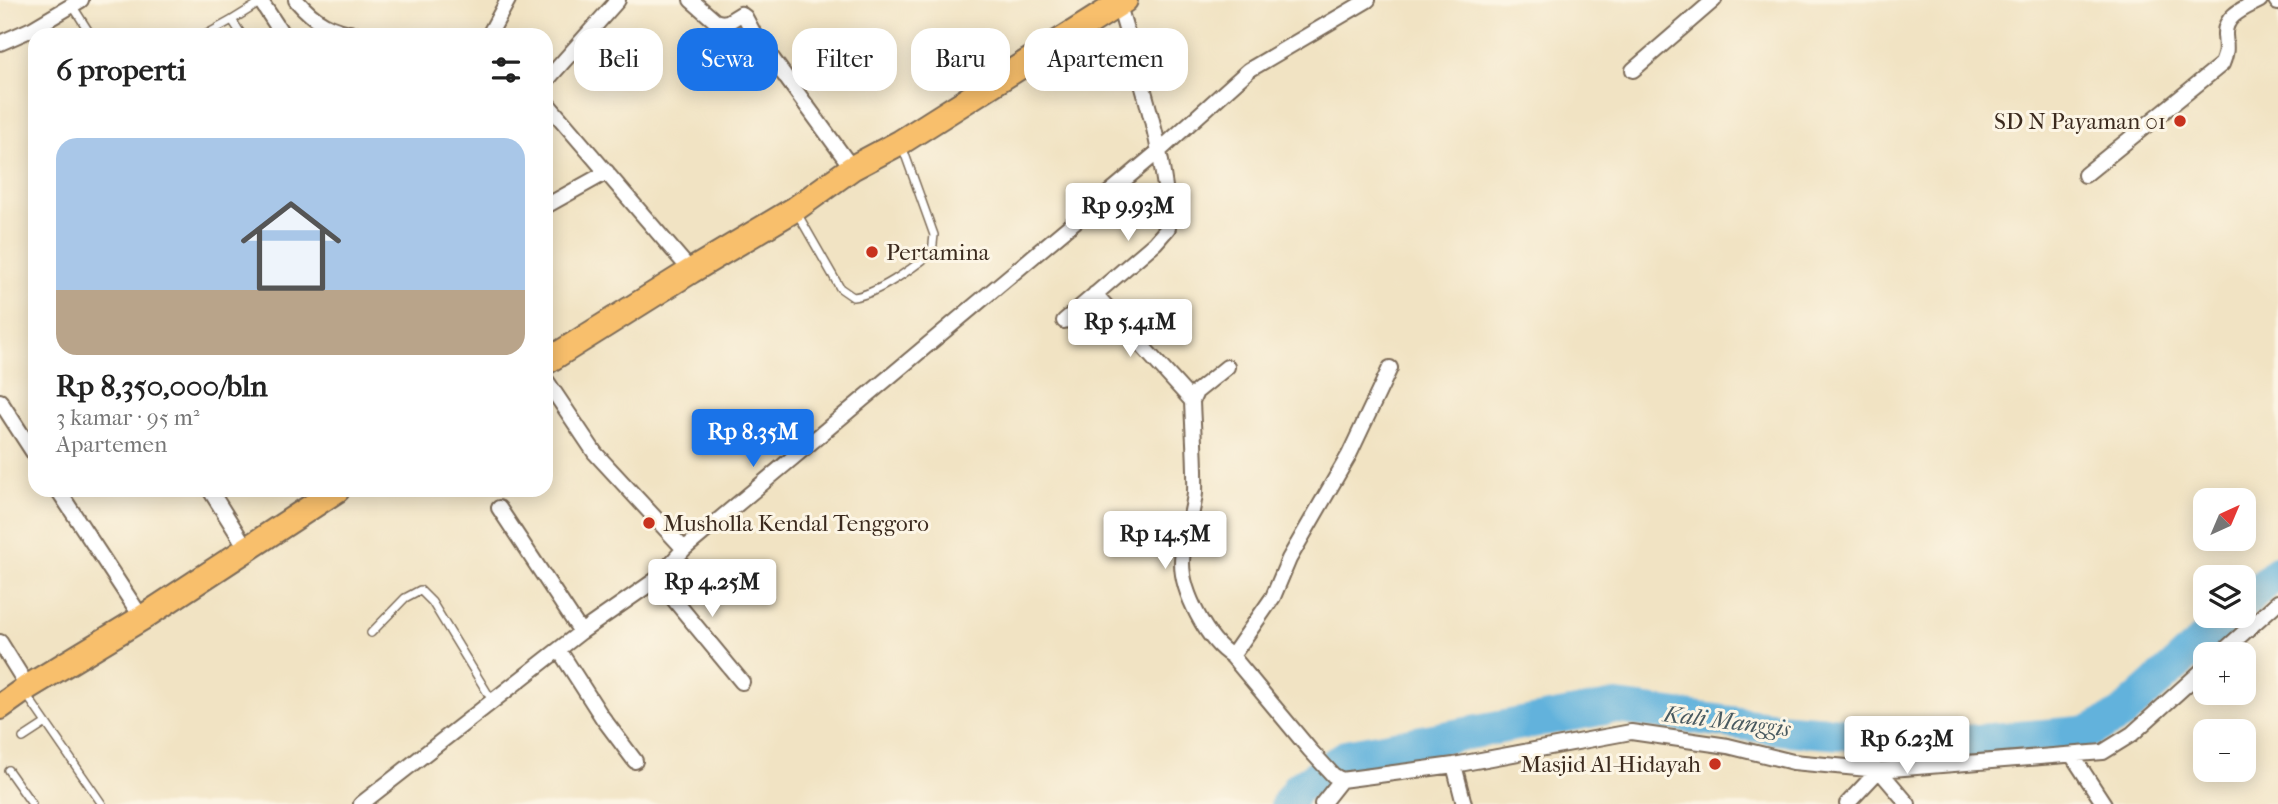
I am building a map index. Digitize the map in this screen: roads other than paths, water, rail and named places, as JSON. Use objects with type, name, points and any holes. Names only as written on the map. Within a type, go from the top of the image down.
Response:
[{"type":"highway","points":[[553,358],[794,209],[852,167],[901,142],[1122,2]]},
{"type":"highway","points":[[0,707],[326,497]]},
{"type":"street","points":[[296,0],[306,11],[330,28]]},
{"type":"street","points":[[493,28],[508,0]]},
{"type":"street","points":[[553,73],[618,0]]},
{"type":"street","points":[[691,0],[715,21],[728,22],[741,14],[746,17],[753,32],[852,167]]},
{"type":"street","points":[[361,804],[580,632],[657,579],[684,549],[1159,150],[1249,70],[1368,0]]},
{"type":"street","points":[[1633,70],[1714,0]]},
{"type":"street","points":[[2085,175],[2222,64],[2228,51],[2225,32],[2227,22],[2239,10],[2260,0]]},
{"type":"street","points":[[261,1],[278,28]]},
{"type":"street","points":[[1065,321],[1155,243],[1168,228],[1168,209],[1159,150],[1122,2]]},
{"type":"street","points":[[39,28],[76,3]]},
{"type":"street","points":[[0,43],[28,34]]},
{"type":"street","points":[[553,110],[691,271]]},
{"type":"street","points":[[553,202],[607,172]]},
{"type":"street","points":[[1095,294],[1192,401]]},
{"type":"street","points":[[1227,367],[1196,392],[1192,401],[1195,497],[1182,561],[1183,577],[1209,636],[1232,656],[1310,750],[1337,778]]},
{"type":"street","points":[[1232,656],[1273,597],[1290,559],[1349,455],[1390,368]]},
{"type":"street","points":[[553,390],[596,453],[684,549]]},
{"type":"street","points":[[0,401],[28,444]]},
{"type":"street","points":[[63,497],[142,618]]},
{"type":"street","points":[[215,497],[247,549]]},
{"type":"street","points":[[499,508],[580,632]]},
{"type":"street","points":[[657,579],[741,682]]},
{"type":"street","points":[[2234,642],[2278,603]]},
{"type":"street","points":[[0,642],[26,689]]},
{"type":"street","points":[[559,650],[602,717],[635,761]]},
{"type":"street","points":[[1337,778],[1454,765],[1631,732],[1728,746],[1793,762],[1879,770],[2103,752],[2132,734],[2193,679]]},
{"type":"street","points":[[2072,755],[2104,804]]},
{"type":"street","points":[[1454,765],[1464,804]]},
{"type":"street","points":[[1847,804],[1879,770]]},
{"type":"street","points":[[1879,770],[1908,804]]},
{"type":"street","points":[[1322,804],[1337,778]]},
{"type":"lane","points":[[218,28],[261,1]]},
{"type":"lane","points":[[76,3],[88,28]]},
{"type":"lane","points":[[232,20],[237,28]]},
{"type":"lane","points":[[794,209],[840,288],[853,297],[866,295],[920,262],[932,253],[934,235],[901,142]]},
{"type":"lane","points":[[371,633],[405,598],[420,590],[432,602],[493,702]]},
{"type":"lane","points":[[26,689],[102,804]]},
{"type":"lane","points":[[23,738],[46,723]]},
{"type":"lane","points":[[8,770],[32,804]]},
{"type":"waterway","name":"Kali Manggis","points":[[2256,592],[2278,572]]},
{"type":"waterway","name":"Kali Manggis","points":[[1287,804],[1298,788],[1348,755],[1613,707],[1782,729],[1958,742],[2088,732],[2121,715],[2217,628]]},
{"type":"place","name":"SD N Payaman 01","points":[[2180,121]]},
{"type":"place","name":"Pertamina","points":[[872,252]]},
{"type":"place","name":"Musholla Kendal Tenggoro","points":[[649,523]]},
{"type":"place","name":"Masjid Al-Hidayah","points":[[1715,764]]}]
